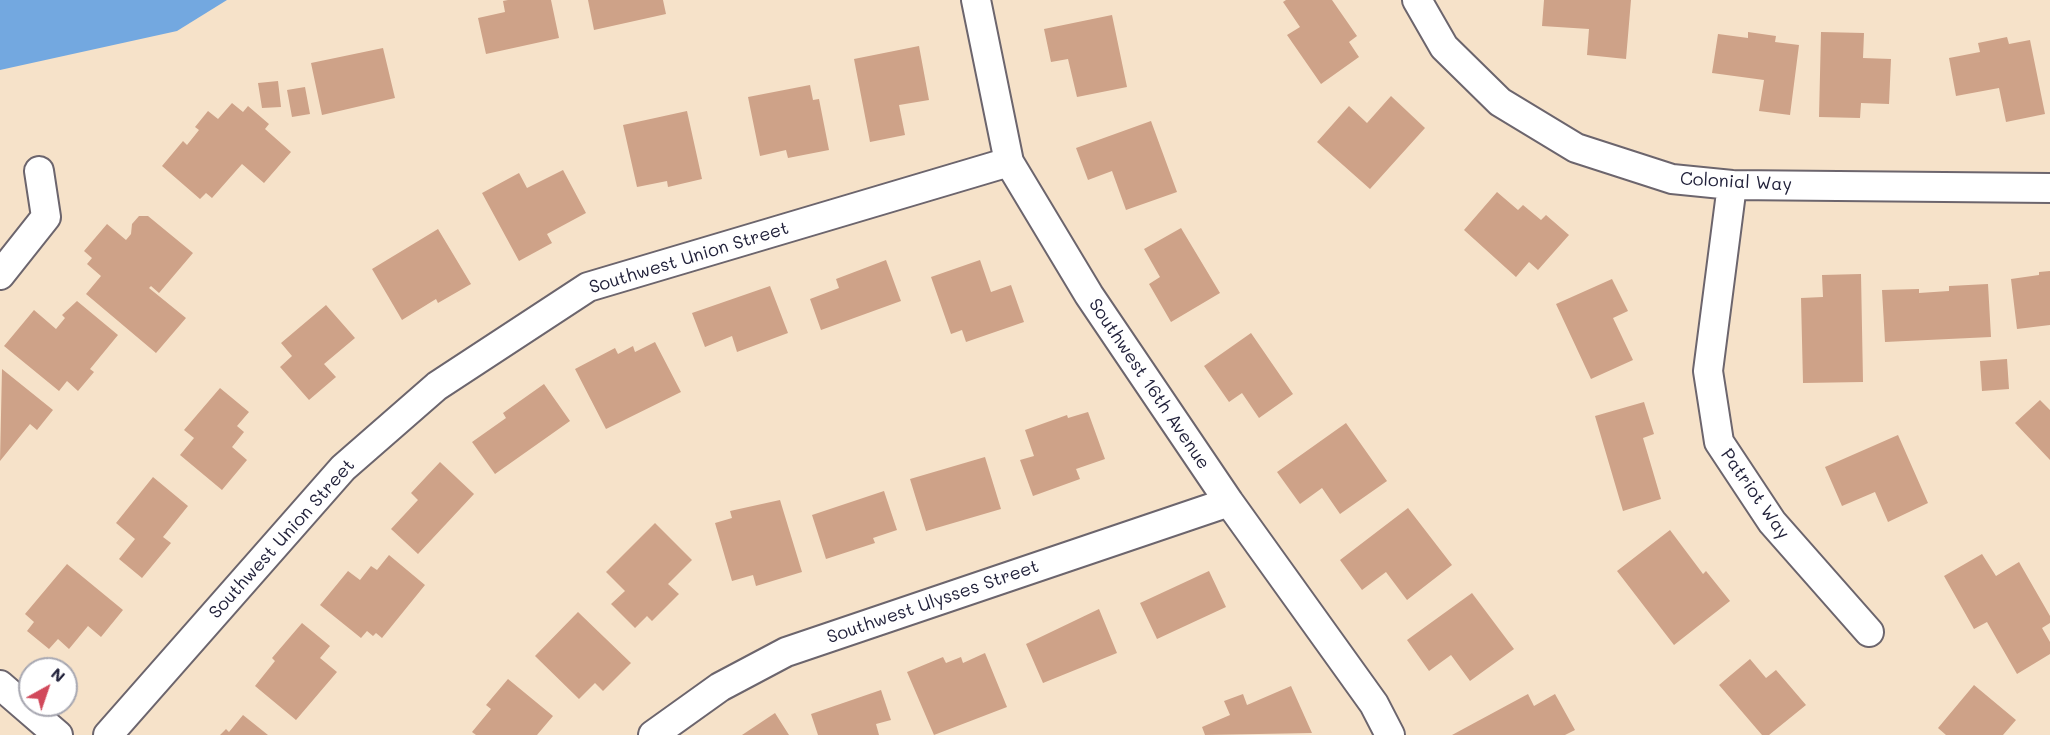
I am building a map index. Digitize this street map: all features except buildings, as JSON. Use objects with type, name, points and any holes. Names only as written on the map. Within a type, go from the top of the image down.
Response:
[{"type":"street","name":"Southwest 16th Avenue","points":[[976,0],[1009,162],[1089,295],[1229,502],[1374,704],[1390,735]]},
{"type":"street","name":"Colonial Way","points":[[1417,0],[1444,47],[1500,102],[1576,148],[1672,179],[1732,185],[2050,188]]},
{"type":"street","name":"Southwest Union Street","points":[[108,735],[343,468],[437,386],[588,287],[1009,162]]},
{"type":"street","points":[[0,275],[46,217],[39,171]]},
{"type":"street","name":"Patriot Way","points":[[1732,185],[1708,371],[1719,442],[1772,522],[1869,632]]},
{"type":"street","name":"Southwest Ulysses Street","points":[[653,735],[720,687],[786,652],[1229,502]]},
{"type":"street","points":[[0,685],[58,735]]},
{"type":"water","points":[[0,0],[227,0],[177,31],[0,70]]}]
